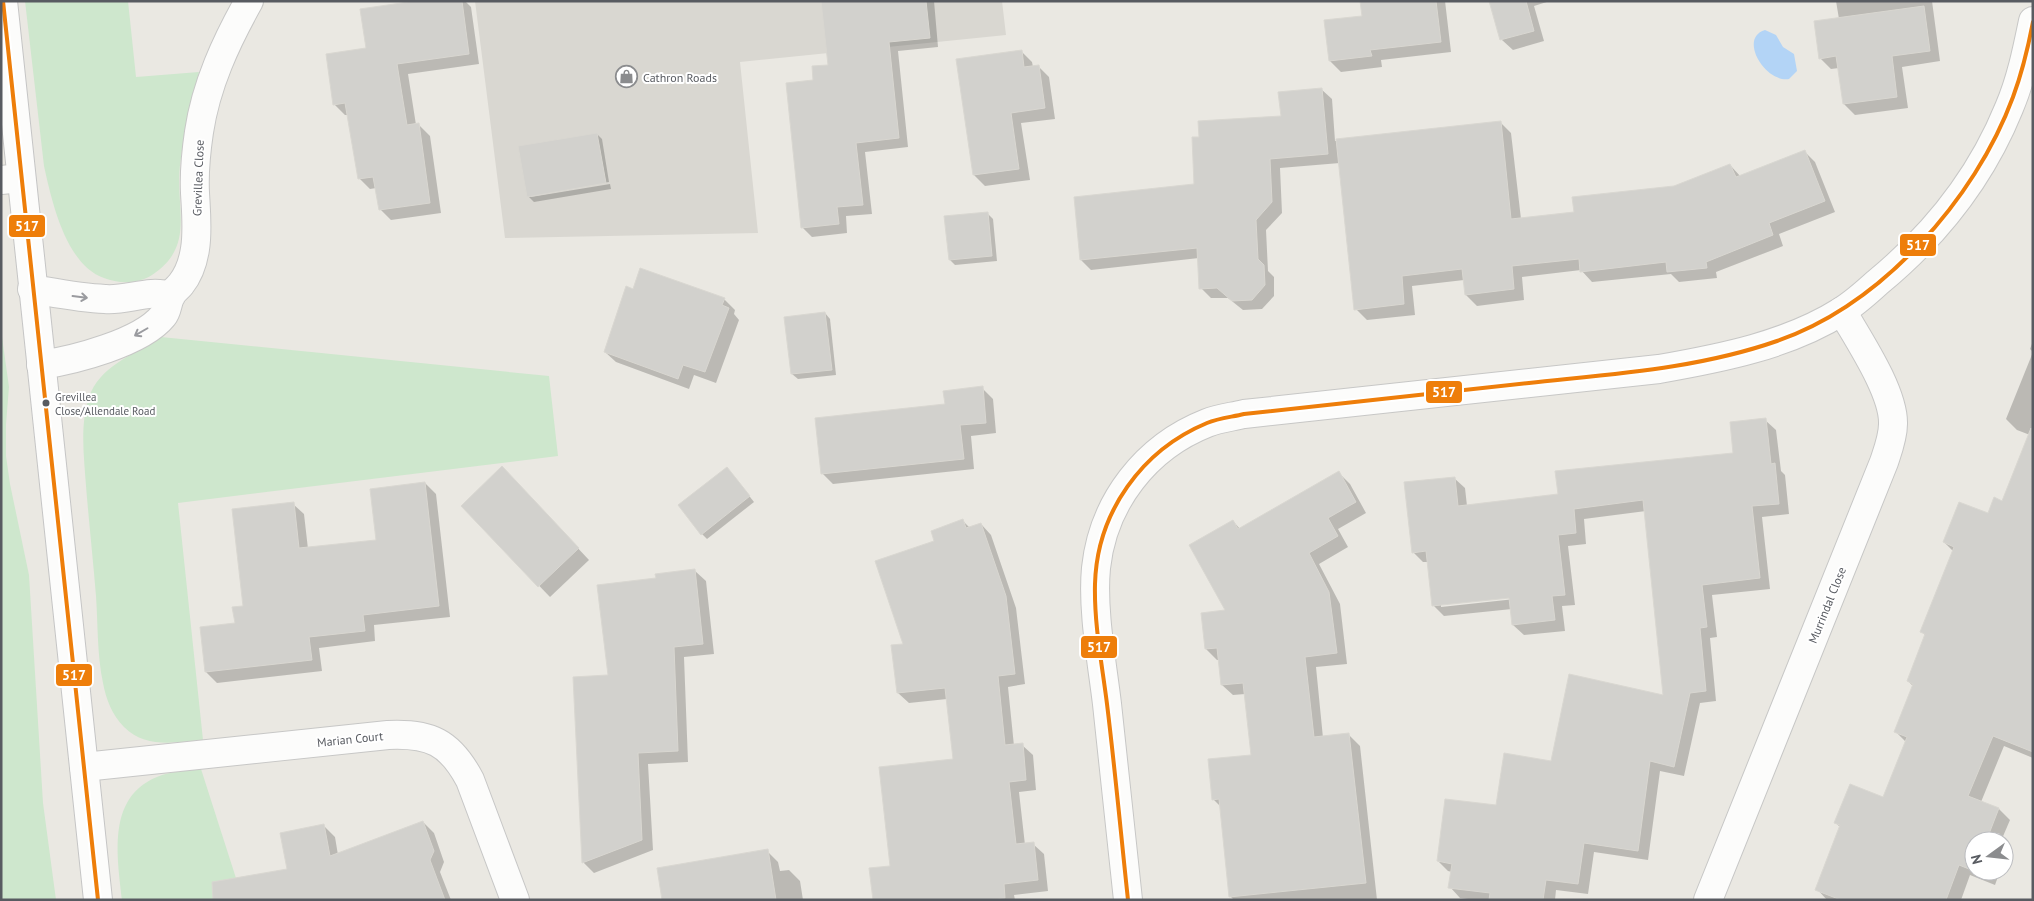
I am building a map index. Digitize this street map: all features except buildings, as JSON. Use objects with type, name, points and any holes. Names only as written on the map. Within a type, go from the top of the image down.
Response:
[{"type":"street","points":[[3,1],[11,179],[32,289],[98,900]]},
{"type":"street","name":"Grevillea Close","points":[[41,365],[86,355],[135,336],[154,324],[163,316],[170,296],[191,268],[196,248],[196,160],[199,129],[212,81],[230,36],[249,1]]},
{"type":"street","points":[[1128,900],[1100,642],[1096,570],[1100,539],[1111,511],[1126,485],[1150,457],[1179,436],[1209,422],[1244,414],[1659,369],[1708,361],[1757,349],[1808,328],[1842,311],[1901,262],[1932,232],[1965,190],[1988,153],[2010,108],[2025,59],[2033,21]]},
{"type":"street","points":[[32,289],[81,298],[107,300],[153,293],[162,293],[170,296]]},
{"type":"street","name":"Murrindal Close","points":[[1708,900],[1884,462],[1890,441],[1893,423],[1889,403],[1880,380],[1842,311]]},
{"type":"street","name":"Marian Court","points":[[84,767],[388,735],[410,734],[429,738],[446,748],[460,762],[467,774],[515,900]]},
{"type":"shaded area","points":[[475,1],[1002,1],[1006,35],[740,62],[758,233],[505,238]]},
{"type":"green space","points":[[25,1],[128,1],[136,77],[199,72],[188,118],[180,165],[181,226],[179,239],[174,252],[166,264],[147,278],[128,282],[116,281],[104,278],[91,271],[70,246],[63,231],[51,197],[44,166]]},
{"type":"green space","points":[[1,330],[9,387],[6,456],[29,575],[43,803],[56,900],[1,900]]},
{"type":"green space","points":[[161,337],[549,376],[558,456],[178,503],[203,740],[161,743],[142,739],[124,727],[116,717],[108,701],[103,683],[86,486],[84,427],[87,403],[97,382],[122,360]]},
{"type":"green space","points":[[201,769],[243,900],[122,900],[118,864],[119,827],[123,811],[131,796],[144,784],[162,775]]},
{"type":"water","points":[[1765,30],[1776,35],[1783,47],[1794,54],[1797,71],[1789,79],[1771,74],[1758,59],[1754,50],[1754,42],[1757,35]]},
{"type":"transit line","name":"517","points":[[3,1],[98,900]]},
{"type":"transit line","name":"517","points":[[1128,900],[1110,728],[1097,629],[1095,584],[1104,532],[1114,509],[1127,487],[1162,449],[1207,423],[1244,414],[1654,369],[1716,358],[1747,350],[1777,341],[1815,324],[1852,302],[1887,275],[1920,244],[1949,210],[1975,174],[1996,136],[2013,97],[2027,51],[2033,22]]},
{"type":"place","name":"Cathron Roads","points":[[627,77]]},
{"type":"place","name":"Grevillea Close/Allendale Road","points":[[46,403]]}]
